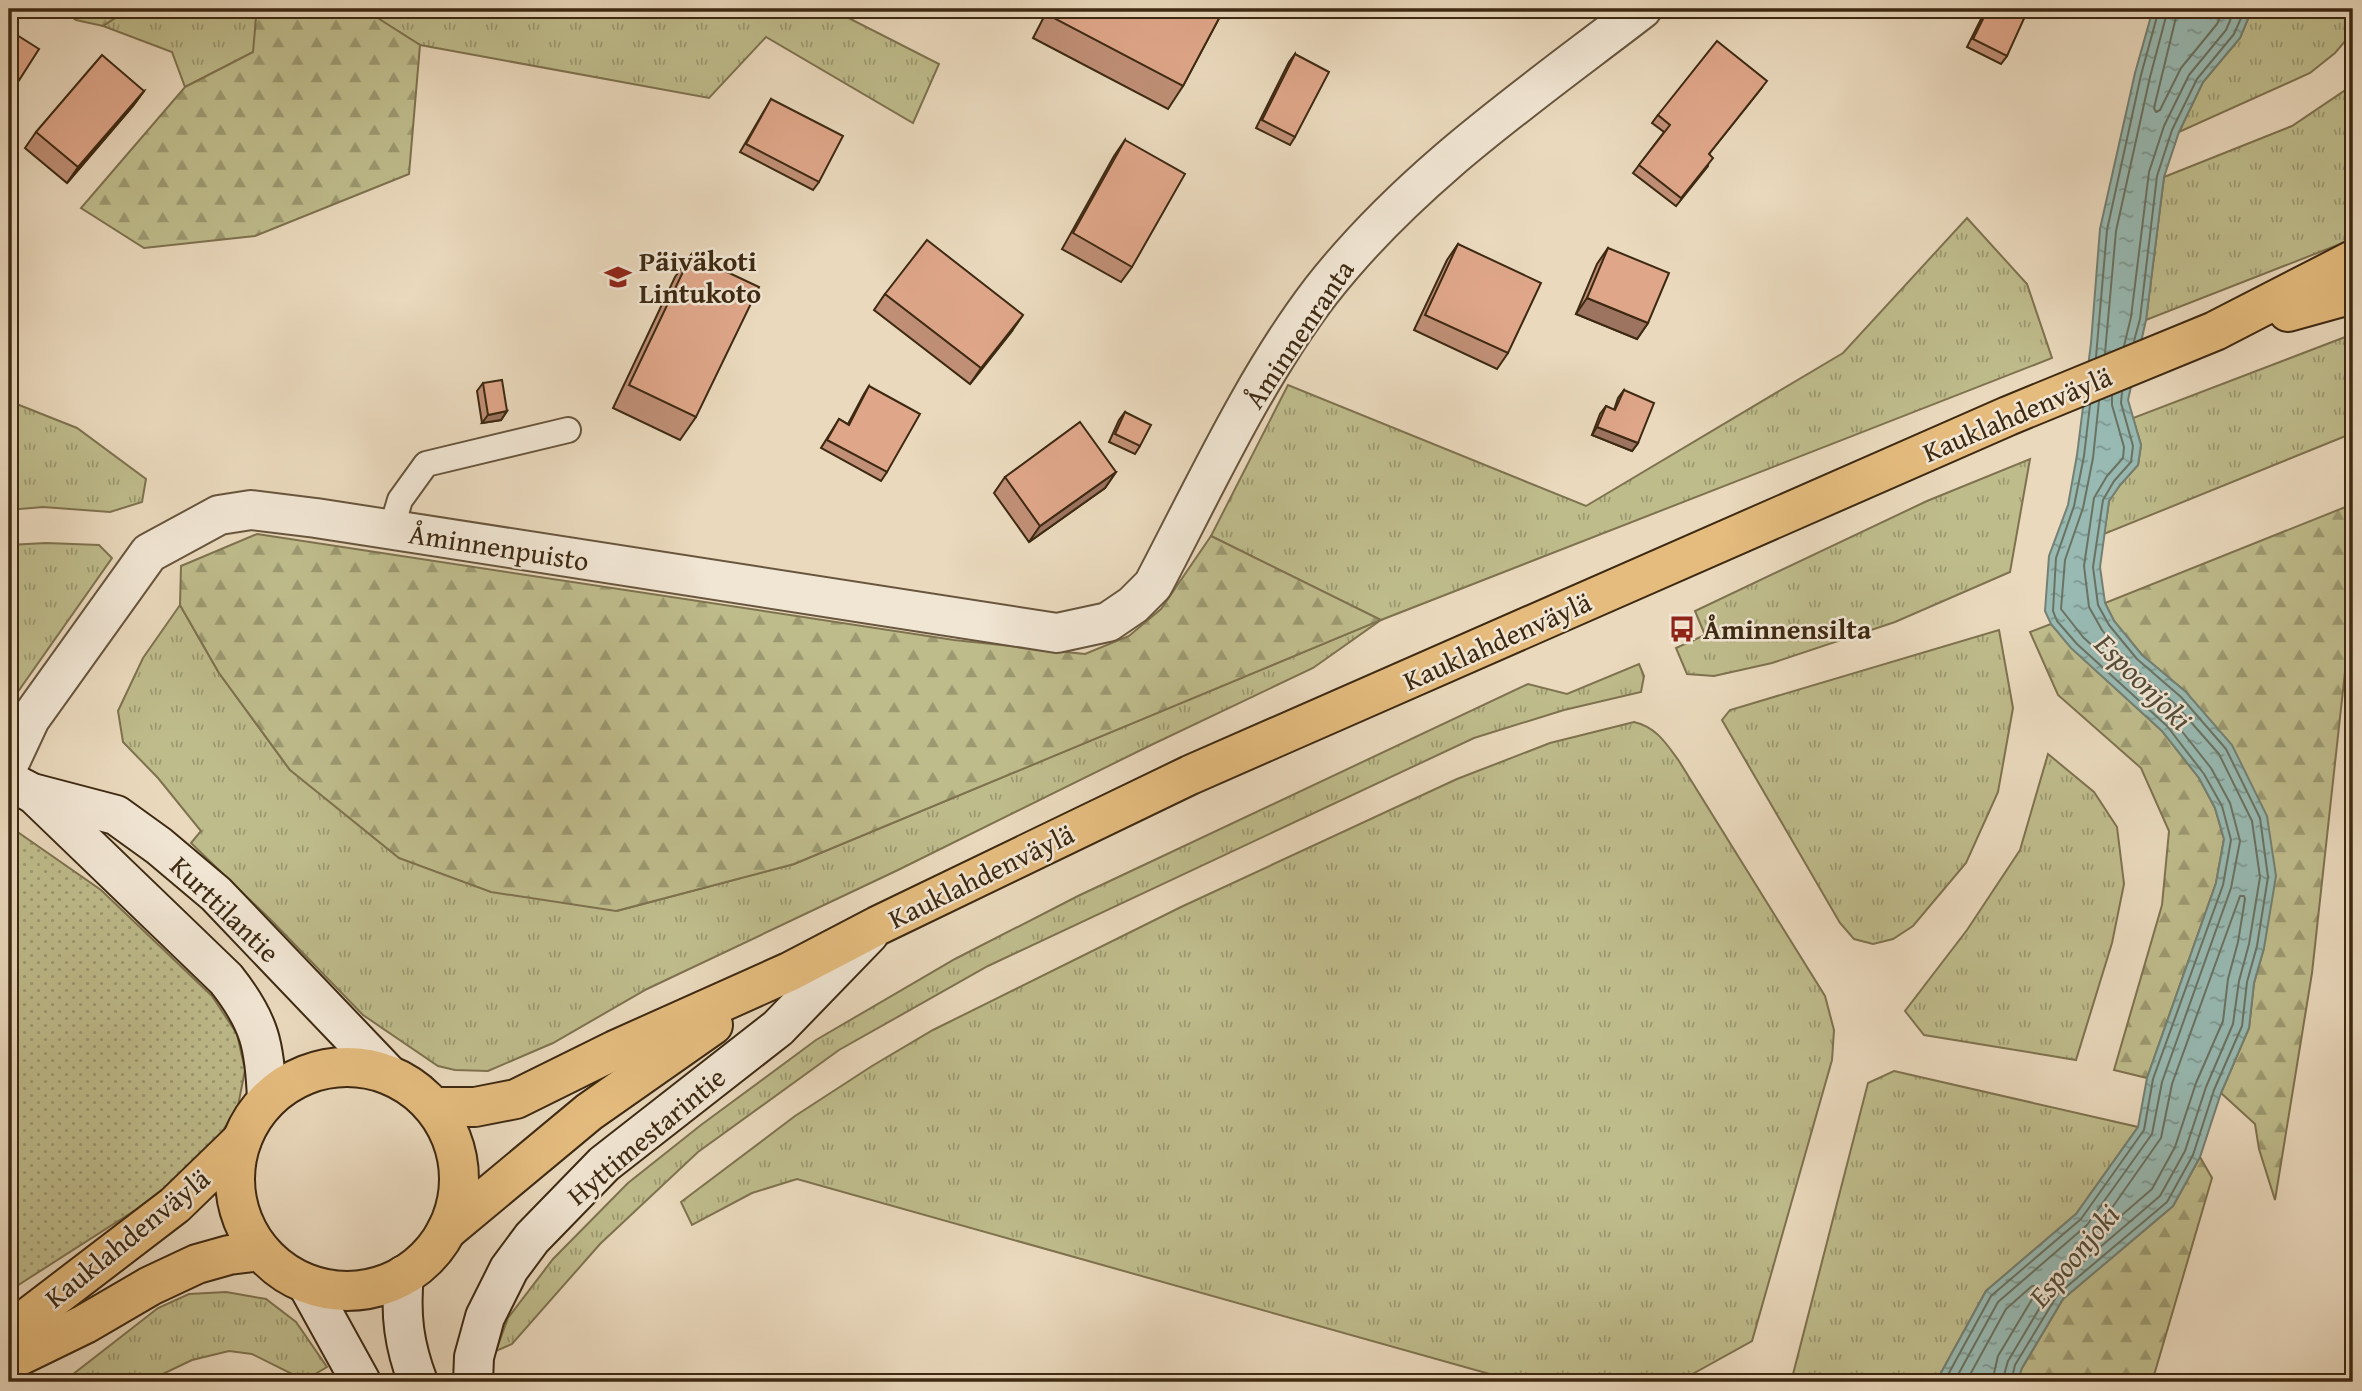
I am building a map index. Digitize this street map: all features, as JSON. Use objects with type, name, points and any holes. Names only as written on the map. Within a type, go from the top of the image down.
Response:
[{"type":"main road","name":"Kauklahdenväylä","points":[[435,1107],[475,1107],[516,1099],[615,1050],[789,972],[877,926],[1190,775],[2008,416],[2215,331],[2353,260]]},
{"type":"main road","name":"Kauklahdenväylä","points":[[2215,331],[2353,294]]},
{"type":"main road","name":"Kauklahdenväylä","points":[[446,1231],[589,1112],[789,972]]},
{"type":"main road","points":[[358,1066],[387,1073],[413,1087],[435,1107],[448,1129],[457,1154],[460,1181],[456,1207],[446,1231],[429,1256],[404,1275],[382,1286],[357,1291],[331,1290],[307,1284],[282,1270],[261,1251],[245,1226],[237,1198],[235,1169],[242,1140],[255,1114],[267,1100],[300,1077],[329,1068],[358,1066]]},
{"type":"main road","name":"Kauklahdenväylä","points":[[9,1332],[175,1205],[242,1140]]},
{"type":"main road","name":"Kauklahdenväylä","points":[[9,1361],[197,1264],[229,1255],[261,1251]]},
{"type":"street","name":"Åminnenranta","points":[[1108,622],[1133,605],[1153,584],[1267,372],[1321,292],[1382,220],[1451,156],[1642,9]]},
{"type":"street","name":"Åminnenpuisto","points":[[9,764],[30,719],[149,553],[219,516],[251,510],[1056,634],[1108,622]]},
{"type":"street","name":"Kurttilantie","points":[[20,787],[116,815],[159,846],[216,894],[387,1073]]},
{"type":"street","name":"Kurttilantie","points":[[20,787],[233,987],[245,1003],[258,1029],[266,1060],[267,1100]]},
{"type":"street","name":"Hyttimestarintie","points":[[473,1382],[474,1357],[485,1317],[509,1269],[532,1238],[604,1164],[778,1028],[877,926]]},
{"type":"street","points":[[404,1275],[401,1308],[410,1360],[418,1382]]},
{"type":"street","points":[[307,1284],[360,1382]]},
{"type":"lane","points":[[391,530],[400,500],[426,464],[568,430]]},
{"type":"green space","points":[[60,9],[124,9],[103,26],[76,20]]},
{"type":"green space","points":[[124,9],[250,9],[256,18],[254,52],[185,87],[172,52],[103,26]]},
{"type":"green space","points":[[250,9],[373,9],[373,15],[420,45],[409,174],[255,236],[144,248],[81,208],[185,87],[253,52],[256,18]]},
{"type":"green space","points":[[373,9],[831,9],[939,64],[913,123],[766,37],[709,98],[420,45],[372,15]]},
{"type":"green space","points":[[2252,9],[2353,9],[2353,32],[2335,53],[2310,73],[2179,132],[2203,82],[2240,38]]},
{"type":"green space","points":[[2353,85],[2353,239],[2146,320],[2164,177],[2292,126]]},
{"type":"green space","points":[[1967,218],[2027,284],[2052,358],[1381,620],[1313,668],[647,989],[553,1043],[488,1071],[455,1070],[438,1066],[363,1015],[270,919],[191,843],[201,831],[158,778],[123,742],[118,711],[143,658],[180,605],[219,673],[290,770],[617,911],[794,864],[1380,620],[1211,536],[1288,385],[1586,506],[1843,353]]},
{"type":"green space","points":[[2353,334],[2353,433],[2104,534],[2109,501],[2138,465],[2141,445],[2133,418]]},
{"type":"green space","points":[[9,401],[77,428],[146,479],[142,502],[110,512],[43,507],[9,510]]},
{"type":"green space","points":[[2030,459],[2010,572],[1895,622],[1772,663],[1714,676],[1687,674],[1676,648],[1705,635],[1695,611],[1927,501]]},
{"type":"green space","points":[[2353,504],[2353,599],[2312,973],[2275,1200],[2259,1149],[2255,1124],[2221,1093],[2249,1028],[2254,983],[2264,948],[2186,692],[2142,655],[2114,621],[2105,603]]},
{"type":"green space","points":[[257,534],[954,640],[1085,654],[1129,636],[1161,609],[1211,536],[1381,620],[794,864],[616,911],[491,892],[399,858],[290,770],[219,673],[180,605],[181,566]]},
{"type":"green space","points":[[9,545],[99,545],[112,558],[17,693],[9,700]]},
{"type":"green space","points":[[2051,624],[2072,648],[2162,731],[2199,778],[2215,808],[2224,839],[2216,883],[2147,1078],[2114,1070],[2162,905],[2169,831],[2141,768],[2058,695],[2030,632]]},
{"type":"green space","points":[[1999,630],[2013,708],[1998,792],[1966,863],[1913,926],[1893,939],[1873,944],[1854,939],[1840,923],[1722,720],[1730,710]]},
{"type":"green space","points":[[1639,664],[1644,676],[1641,692],[1564,710],[1474,738],[988,966],[839,1050],[698,1152],[600,1244],[512,1344],[496,1351],[508,1318],[553,1259],[628,1183],[816,1040],[955,959],[1078,896],[1528,684],[1567,694]]},
{"type":"green space","points":[[1634,722],[1654,732],[1679,761],[1825,996],[1834,1030],[1832,1060],[1752,1341],[1682,1382],[1518,1382],[797,1179],[752,1193],[692,1225],[681,1202],[795,1116],[933,1030],[1181,907],[1457,779],[1550,743]]},
{"type":"green space","points":[[2048,754],[2094,792],[2117,827],[2124,884],[2112,943],[2076,1060],[1924,1035],[1905,1011],[1967,930],[2020,850]]},
{"type":"green space","points":[[9,826],[101,890],[212,996],[237,1034],[245,1070],[238,1106],[219,1137],[165,1191],[9,1291]]},
{"type":"green space","points":[[1894,1071],[2138,1127],[2076,1214],[1986,1291],[1936,1382],[1791,1382],[1868,1083]]},
{"type":"green space","points":[[2200,1157],[2212,1178],[2152,1382],[2017,1382],[2022,1368],[2063,1299],[2173,1206]]},
{"type":"green space","points":[[226,1292],[266,1299],[296,1322],[327,1367],[310,1377],[294,1375],[252,1354],[229,1351],[192,1360],[146,1382],[63,1382],[158,1308],[189,1294]]},
{"type":"water","name":"Espoonjoki","points":[[2153,9],[2252,9],[2240,38],[2203,82],[2179,132],[2164,177],[2146,320],[2128,400],[2141,445],[2138,465],[2109,501],[2100,567],[2105,603],[2114,621],[2142,655],[2186,692],[2232,745],[2267,816],[2276,876],[2264,948],[2254,983],[2249,1028],[2221,1093],[2200,1157],[2173,1206],[2063,1299],[2022,1368],[2017,1382],[1936,1382],[1986,1291],[2076,1214],[2138,1127],[2147,1078],[2216,883],[2224,839],[2215,808],[2199,778],[2162,731],[2071,648],[2051,624],[2045,611],[2049,556],[2068,505],[2077,455],[2091,343],[2100,229],[2135,73]]},
{"type":"building","points":[[1052,9],[1224,9],[1183,86],[1048,15]]},
{"type":"building","points":[[1988,9],[2021,9],[2027,12],[2007,56],[1973,39]]},
{"type":"building","points":[[9,30],[39,49],[9,96]]},
{"type":"building","points":[[1717,41],[1767,81],[1709,154],[1713,158],[1681,198],[1639,165],[1670,125],[1658,115]]},
{"type":"building","points":[[1295,54],[1329,72],[1295,137],[1262,120]]},
{"type":"building","points":[[102,55],[144,91],[78,167],[36,132]]},
{"type":"building","points":[[771,99],[843,136],[819,182],[746,144]]},
{"type":"building","points":[[1125,140],[1185,174],[1132,267],[1073,233]]},
{"type":"building","points":[[927,240],[1023,315],[981,368],[885,294]]},
{"type":"building","points":[[1458,244],[1541,283],[1508,353],[1425,315]]},
{"type":"building","points":[[1608,248],[1669,273],[1648,323],[1587,298]]},
{"type":"building","points":[[691,255],[759,287],[696,417],[629,385]]},
{"type":"building","points":[[502,380],[507,411],[488,415],[483,383]]},
{"type":"building","points":[[869,386],[920,414],[887,472],[827,440],[839,419],[849,425]]},
{"type":"building","points":[[1624,390],[1654,403],[1638,443],[1597,427],[1606,406],[1615,410]]},
{"type":"building","points":[[1125,412],[1151,425],[1140,446],[1115,434]]},
{"type":"building","points":[[1080,422],[1116,472],[1040,526],[1005,477]]},
{"type":"place","name":"Päiväkoti Lintukoto","points":[[618,277]]},
{"type":"place","name":"Åminnensilta","points":[[1682,629]]}]
